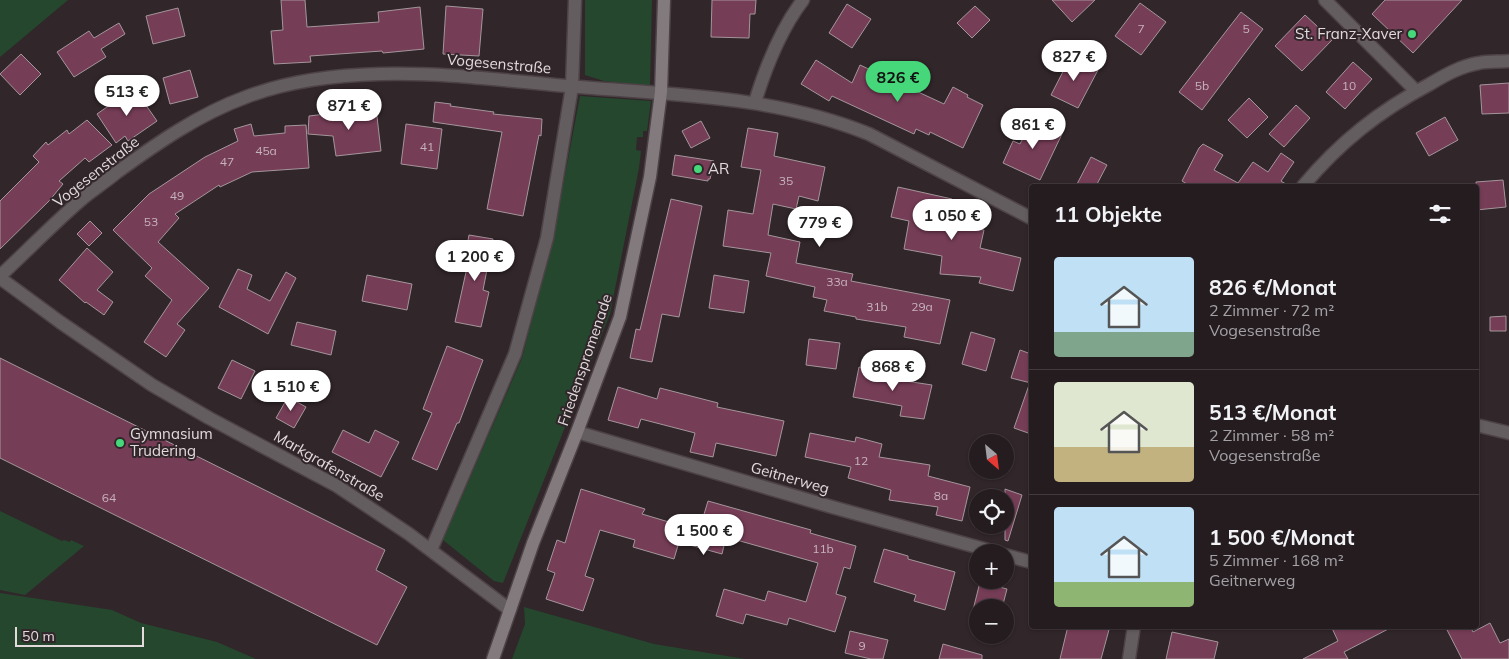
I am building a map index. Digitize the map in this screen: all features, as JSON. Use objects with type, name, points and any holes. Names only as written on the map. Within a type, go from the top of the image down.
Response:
[{"type":"street","points":[[431,550],[515,354],[548,238],[572,86],[575,0]]},
{"type":"street","name":"Friedenspromenade","points":[[493,659],[533,543],[620,317],[649,185],[661,92],[664,0]]},
{"type":"street","points":[[755,102],[765,70],[774,50],[803,0]]},
{"type":"street","points":[[1325,0],[1416,91]]},
{"type":"street","points":[[1305,184],[1348,139],[1385,110],[1416,91],[1450,72],[1478,63],[1509,61]]},
{"type":"street","name":"Vogesenstraße","points":[[0,277],[82,199],[176,132],[214,111],[245,97],[268,90],[322,78],[380,74],[440,75],[661,92],[755,102],[842,122],[869,134],[1029,217]]},
{"type":"street","name":"Markgrafenstraße","points":[[0,277],[60,322],[152,385],[209,418],[337,486],[431,550],[510,610]]},
{"type":"street","points":[[1479,426],[1509,433]]},
{"type":"street","name":"Geitnerweg","points":[[577,432],[848,512],[969,545]]},
{"type":"street","points":[[1014,557],[1029,561]]},
{"type":"street","points":[[1129,659],[1134,629]]},
{"type":"green space","points":[[0,0],[68,0],[0,57]]},
{"type":"green space","points":[[585,0],[652,0],[650,86],[604,81],[585,75]]},
{"type":"green space","points":[[580,96],[651,101],[647,131],[643,131],[643,137],[637,137],[636,150],[641,151],[639,168],[610,314],[503,583],[494,581],[443,540],[522,358],[553,239]]},
{"type":"green space","points":[[0,511],[62,541],[70,542],[71,540],[84,546],[25,595],[0,590]]},
{"type":"green space","points":[[0,593],[112,610],[141,623],[217,642],[256,659],[0,659]]},
{"type":"green space","points":[[524,607],[654,644],[745,659],[512,659],[525,624]]},
{"type":"building","points":[[281,0],[305,0],[307,27],[379,22],[378,12],[420,7],[424,49],[310,56],[311,62],[274,64],[271,31],[283,30]]},
{"type":"building","points":[[712,0],[756,0],[755,14],[750,14],[749,38],[711,37]]},
{"type":"building","points":[[1052,0],[1095,0],[1072,22]]},
{"type":"building","name":"St. Franz-Xaver","points":[[1385,0],[1462,0],[1413,53],[1372,14]]},
{"type":"building","points":[[1140,3],[1166,22],[1141,55],[1115,36]]},
{"type":"building","points":[[847,4],[871,19],[852,48],[829,33]]},
{"type":"building","points":[[446,6],[483,9],[479,56],[443,54]]},
{"type":"building","points":[[975,6],[990,20],[972,38],[957,23]]},
{"type":"building","points":[[178,8],[185,36],[153,44],[146,16]]},
{"type":"building","points":[[1241,12],[1263,29],[1202,110],[1179,92]]},
{"type":"building","points":[[1305,15],[1332,40],[1302,71],[1275,46]]},
{"type":"building","points":[[119,23],[125,34],[101,49],[106,57],[74,77],[57,52],[89,31],[94,38]]},
{"type":"building","points":[[21,54],[41,74],[20,95],[0,74]]},
{"type":"building","points":[[1071,56],[1098,70],[1078,108],[1051,95]]},
{"type":"building","points":[[816,60],[852,83],[860,65],[944,104],[953,87],[983,105],[963,148],[930,132],[929,135],[916,129],[914,134],[832,96],[829,101],[801,84]]},
{"type":"building","points":[[1353,62],[1372,79],[1345,109],[1326,92]]},
{"type":"building","points":[[190,70],[198,97],[170,104],[163,78]]},
{"type":"building","points":[[1509,83],[1509,113],[1482,114],[1480,85]]},
{"type":"building","points":[[134,88],[157,121],[128,141],[125,136],[116,143],[97,114]]},
{"type":"building","points":[[1249,98],[1268,117],[1247,138],[1228,120]]},
{"type":"building","points":[[435,102],[494,112],[493,114],[542,119],[541,136],[539,135],[523,216],[487,209],[502,132],[433,122]]},
{"type":"building","points":[[1296,105],[1310,118],[1284,147],[1269,134]]},
{"type":"building","points":[[376,108],[381,151],[336,156],[333,136],[308,134],[309,116]]},
{"type":"building","points":[[1445,117],[1458,140],[1429,156],[1416,133]]},
{"type":"building","points":[[87,120],[112,145],[89,162],[85,158],[59,181],[63,184],[49,201],[0,249],[0,201],[39,162],[33,156],[46,142],[48,145],[67,130],[69,134]]},
{"type":"building","points":[[1032,120],[1062,134],[1040,180],[1003,163],[1013,141],[1020,144]]},
{"type":"building","points":[[701,121],[710,138],[691,148],[682,131]]},
{"type":"building","points":[[251,124],[254,136],[285,133],[285,126],[306,125],[309,168],[252,172],[220,187],[219,185],[175,214],[179,218],[158,242],[209,288],[177,324],[185,330],[166,357],[144,342],[172,300],[145,276],[152,268],[113,230],[149,194],[205,157],[238,141],[234,129]]},
{"type":"building","points":[[406,124],[442,129],[437,169],[401,164]]},
{"type":"building","points":[[748,128],[778,133],[774,156],[825,167],[818,201],[799,196],[796,209],[773,204],[768,235],[800,242],[796,263],[853,274],[851,281],[950,300],[940,344],[904,337],[906,327],[856,319],[856,317],[824,311],[827,300],[813,297],[815,287],[766,276],[771,253],[723,246],[728,210],[753,214],[761,170],[741,167]]},
{"type":"building","points":[[1203,144],[1223,155],[1214,170],[1238,183],[1253,162],[1268,172],[1281,153],[1294,162],[1281,181],[1286,184],[1187,184],[1182,181],[1199,148]]},
{"type":"building","name":"AR","points":[[675,155],[714,161],[710,179],[708,181],[672,175]]},
{"type":"building","points":[[1091,157],[1107,165],[1097,184],[1077,184]]},
{"type":"building","points":[[1503,180],[1506,207],[1479,210],[1479,184],[1476,184],[1476,182]]},
{"type":"building","points":[[898,187],[952,199],[947,226],[984,230],[980,248],[1021,258],[1013,291],[979,283],[981,277],[940,274],[942,256],[904,249],[909,221],[891,217]]},
{"type":"building","points":[[671,199],[702,206],[679,317],[662,314],[652,362],[630,358],[636,329],[640,330]]},
{"type":"building","points":[[90,221],[102,233],[89,246],[77,234]]},
{"type":"building","points":[[469,235],[493,239],[483,290],[489,292],[481,327],[455,322],[468,263],[464,262]]},
{"type":"building","points":[[87,248],[113,272],[97,290],[113,302],[104,315],[85,303],[59,280]]},
{"type":"building","points":[[238,269],[252,275],[247,289],[270,301],[286,272],[296,278],[268,334],[219,307]]},
{"type":"building","points":[[367,275],[412,284],[407,310],[362,301]]},
{"type":"building","points":[[714,275],[749,281],[744,313],[709,308]]},
{"type":"building","points":[[1506,316],[1506,331],[1490,331],[1490,317]]},
{"type":"building","points":[[297,322],[336,331],[331,355],[291,345]]},
{"type":"building","points":[[971,332],[995,339],[986,371],[962,364]]},
{"type":"building","points":[[809,339],[840,343],[836,369],[806,365]]},
{"type":"building","points":[[447,346],[483,360],[459,423],[457,423],[437,470],[412,459],[432,413],[423,409]]},
{"type":"building","points":[[1020,350],[1029,353],[1029,382],[1011,378]]},
{"type":"building","points":[[0,358],[385,550],[376,570],[407,587],[377,645],[0,458]]},
{"type":"building","points":[[232,360],[255,371],[241,399],[218,388]]},
{"type":"building","points":[[859,367],[887,372],[886,378],[932,385],[924,419],[900,416],[902,406],[853,397]]},
{"type":"building","points":[[1029,385],[1029,433],[1014,428]]},
{"type":"building","points":[[618,387],[657,399],[660,388],[718,403],[717,407],[784,421],[776,456],[716,443],[713,457],[690,452],[695,433],[641,419],[638,428],[608,420]]},
{"type":"building","points":[[288,397],[306,407],[294,428],[276,418]]},
{"type":"building","points":[[343,430],[369,443],[375,430],[399,442],[381,477],[332,452]]},
{"type":"building","points":[[810,433],[855,442],[856,437],[882,444],[879,457],[930,465],[928,476],[970,487],[962,521],[936,515],[938,507],[889,500],[891,490],[848,478],[851,467],[805,457]]},
{"type":"building","points":[[581,489],[645,509],[642,514],[699,531],[708,501],[811,530],[810,533],[856,546],[850,569],[844,567],[836,594],[846,597],[835,632],[789,618],[787,625],[746,614],[743,624],[716,616],[724,589],[765,601],[768,591],[806,602],[818,563],[726,537],[722,554],[679,542],[674,559],[633,547],[635,540],[600,530],[585,576],[594,579],[583,611],[546,599],[555,573],[547,570],[557,540],[565,543]]},
{"type":"building","points":[[1014,492],[1022,495],[1014,521]]},
{"type":"building","points":[[1005,534],[1010,534],[1008,541],[1005,540]]},
{"type":"building","points":[[884,549],[908,556],[908,559],[955,572],[945,610],[914,601],[916,595],[874,582]]},
{"type":"building","points":[[978,589],[1007,589],[1004,599],[976,599]]},
{"type":"building","points":[[1490,623],[1500,643],[1509,639],[1509,659],[1462,659],[1447,629],[1472,629],[1473,632]]},
{"type":"building","points":[[1067,629],[1109,629],[1101,659],[1060,659]]},
{"type":"building","points":[[1332,629],[1388,629],[1344,652],[1348,659],[1303,659],[1338,641]]},
{"type":"building","points":[[850,631],[888,640],[883,659],[871,659],[845,653]]},
{"type":"building","points":[[1172,632],[1218,642],[1214,659],[1166,659]]},
{"type":"building","points":[[943,644],[982,655],[982,659],[939,659]]},
{"type":"place","name":"St. Franz-Xaver","points":[[1412,34]]},
{"type":"place","name":"AR","points":[[698,169]]},
{"type":"place","name":"Gymnasium Trudering","points":[[120,443]]}]
